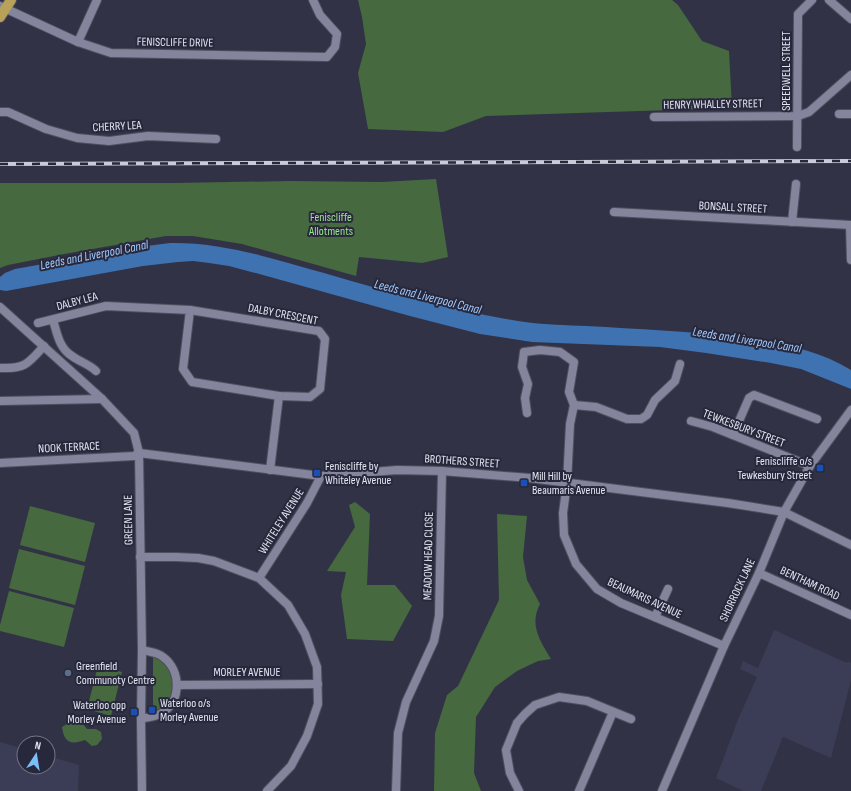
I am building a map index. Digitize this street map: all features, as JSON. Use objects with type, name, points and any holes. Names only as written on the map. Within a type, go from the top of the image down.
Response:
[{"type":"main road","points":[[2,11],[10,0]]},
{"type":"street","points":[[78,42],[98,0]]},
{"type":"street","name":"FENISCLIFFE DRIVE","points":[[2,11],[78,42],[111,53],[327,57],[335,47],[337,34],[320,15],[313,0]]},
{"type":"street","name":"SPEEDWELL STREET","points":[[797,147],[798,14],[812,0]]},
{"type":"street","points":[[829,0],[851,20]]},
{"type":"street","points":[[798,116],[808,112],[851,75]]},
{"type":"street","name":"CHERRY LEA","points":[[0,112],[8,112],[46,129],[77,138],[109,141],[148,136],[216,139]]},
{"type":"street","points":[[839,114],[851,114]]},
{"type":"street","name":"HENRY WHALLEY STREET","points":[[654,117],[798,116]]},
{"type":"street","points":[[792,222],[796,184]]},
{"type":"street","name":"BONSALL STREET","points":[[614,212],[850,225]]},
{"type":"street","points":[[850,225],[851,260]]},
{"type":"street","name":"DALBY CRESCENT","points":[[106,306],[190,310],[319,331],[325,339],[320,389],[310,397],[279,396],[192,382],[183,369],[190,310]]},
{"type":"street","name":"DALBY LEA","points":[[38,323],[106,306]]},
{"type":"street","name":"GREEN LANE","points":[[0,307],[102,399],[134,433],[139,453],[142,650],[142,791]]},
{"type":"street","name":"DALBY LEA","points":[[53,320],[60,344],[70,356],[90,365],[96,370]]},
{"type":"street","points":[[0,368],[16,368],[24,365],[33,359],[44,346]]},
{"type":"street","points":[[526,412],[525,398],[528,384],[522,366],[524,352],[540,350],[560,352],[574,362],[569,392],[574,405],[596,407],[627,419],[641,419],[647,415],[655,400],[675,381],[680,364]]},
{"type":"street","points":[[733,435],[749,398],[754,395],[817,419]]},
{"type":"street","points":[[270,470],[279,396]]},
{"type":"street","points":[[0,401],[102,399]]},
{"type":"street","name":"BEAUMARIS AVENUE","points":[[574,405],[570,424],[567,483],[563,513],[564,535],[576,564],[597,589],[621,603],[724,646]]},
{"type":"street","name":"SHORROCK LANE","points":[[662,791],[724,646],[759,573],[784,512],[810,466],[851,410]]},
{"type":"street","name":"TEWKESBURY STREET","points":[[691,421],[713,427],[810,466]]},
{"type":"street","name":"BROTHERS STREET","points":[[139,453],[322,476],[397,470],[442,471],[567,483],[728,502],[784,512],[851,545]]},
{"type":"street","name":"NOOK TERRACE","points":[[0,463],[134,456],[139,453]]},
{"type":"street","name":"MEADOW HEAD CLOSE","points":[[396,791],[398,733],[406,702],[434,641],[439,616],[442,471]]},
{"type":"street","name":"WHITELEY AVENUE","points":[[259,578],[307,504],[322,476]]},
{"type":"street","points":[[140,557],[198,558],[259,578],[288,605],[305,634],[317,667],[318,704],[307,736],[292,766],[267,791]]},
{"type":"street","name":"BENTHAM ROAD","points":[[759,573],[851,615]]},
{"type":"street","points":[[655,617],[668,589]]},
{"type":"street","points":[[141,719],[161,714],[167,709],[174,699],[177,685],[173,667],[168,661],[161,655],[142,650]]},
{"type":"street","name":"MORLEY AVENUE","points":[[177,685],[318,684]]},
{"type":"street","points":[[519,791],[510,773],[506,750],[517,723],[535,705],[559,697],[587,701],[631,719]]},
{"type":"street","points":[[579,791],[613,712]]},
{"type":"shaded area","points":[[774,630],[847,663],[848,661],[851,663],[851,680],[831,758],[783,737],[761,791],[743,791],[716,778],[739,717],[757,677],[740,669],[743,661],[758,668]]},
{"type":"shaded area","points":[[0,742],[16,747],[16,775],[56,775],[56,758],[79,765],[78,791],[0,791]]},
{"type":"green space","points":[[358,0],[672,0],[678,5],[702,41],[729,51],[732,108],[486,116],[443,132],[368,129],[358,73],[366,44]]},
{"type":"green space","name":"Feniscliffe Allotments","points":[[436,179],[448,257],[422,263],[359,257],[356,276],[242,244],[193,236],[166,236],[64,254],[8,265],[0,268],[0,183],[176,183],[290,181],[381,182]]},
{"type":"green space","points":[[355,502],[370,514],[367,585],[395,585],[412,606],[393,641],[347,639],[341,595],[346,572],[327,571],[355,527],[349,505]]},
{"type":"green space","points":[[30,506],[95,523],[85,562],[20,545]]},
{"type":"green space","points":[[497,514],[527,516],[523,557],[527,580],[540,604],[536,619],[537,633],[551,659],[538,661],[517,671],[495,687],[476,717],[474,773],[481,791],[434,791],[435,733],[447,695],[458,686],[499,600]]},
{"type":"green space","points":[[19,549],[85,566],[75,605],[9,588]]},
{"type":"green space","points":[[9,591],[74,608],[64,647],[0,631],[0,625]]},
{"type":"green space","points":[[153,656],[167,663],[173,676],[173,684],[170,698],[166,704],[160,709],[153,711]]},
{"type":"green space","points":[[98,666],[122,672],[111,716],[87,709]]},
{"type":"green space","points":[[72,721],[83,724],[87,729],[96,729],[101,732],[102,739],[97,745],[92,746],[85,740],[76,742],[69,741],[64,736],[62,727]]},
{"type":"water","name":"Leeds and Liverpool Canal","points":[[170,243],[209,245],[248,252],[423,301],[499,318],[541,324],[700,333],[782,344],[811,352],[851,370],[851,389],[801,369],[706,353],[660,347],[532,342],[480,334],[229,266],[193,261],[143,266],[6,291],[0,290],[0,277],[15,269]]},
{"type":"railway","points":[[0,164],[851,161]]},
{"type":"place","name":"Feniscliffe o/s Tewkesbury Street","points":[[820,468]]},
{"type":"place","name":"Feniscliffe by Whiteley Avenue","points":[[317,473]]},
{"type":"place","name":"Mill Hill by Beaumaris Avenue","points":[[524,483]]},
{"type":"place","name":"Greenfield Communoty Centre","points":[[68,673]]},
{"type":"place","name":"Waterloo o/s Morley Avenue","points":[[152,710]]},
{"type":"place","name":"Waterloo opp Morley Avenue","points":[[134,712]]}]
